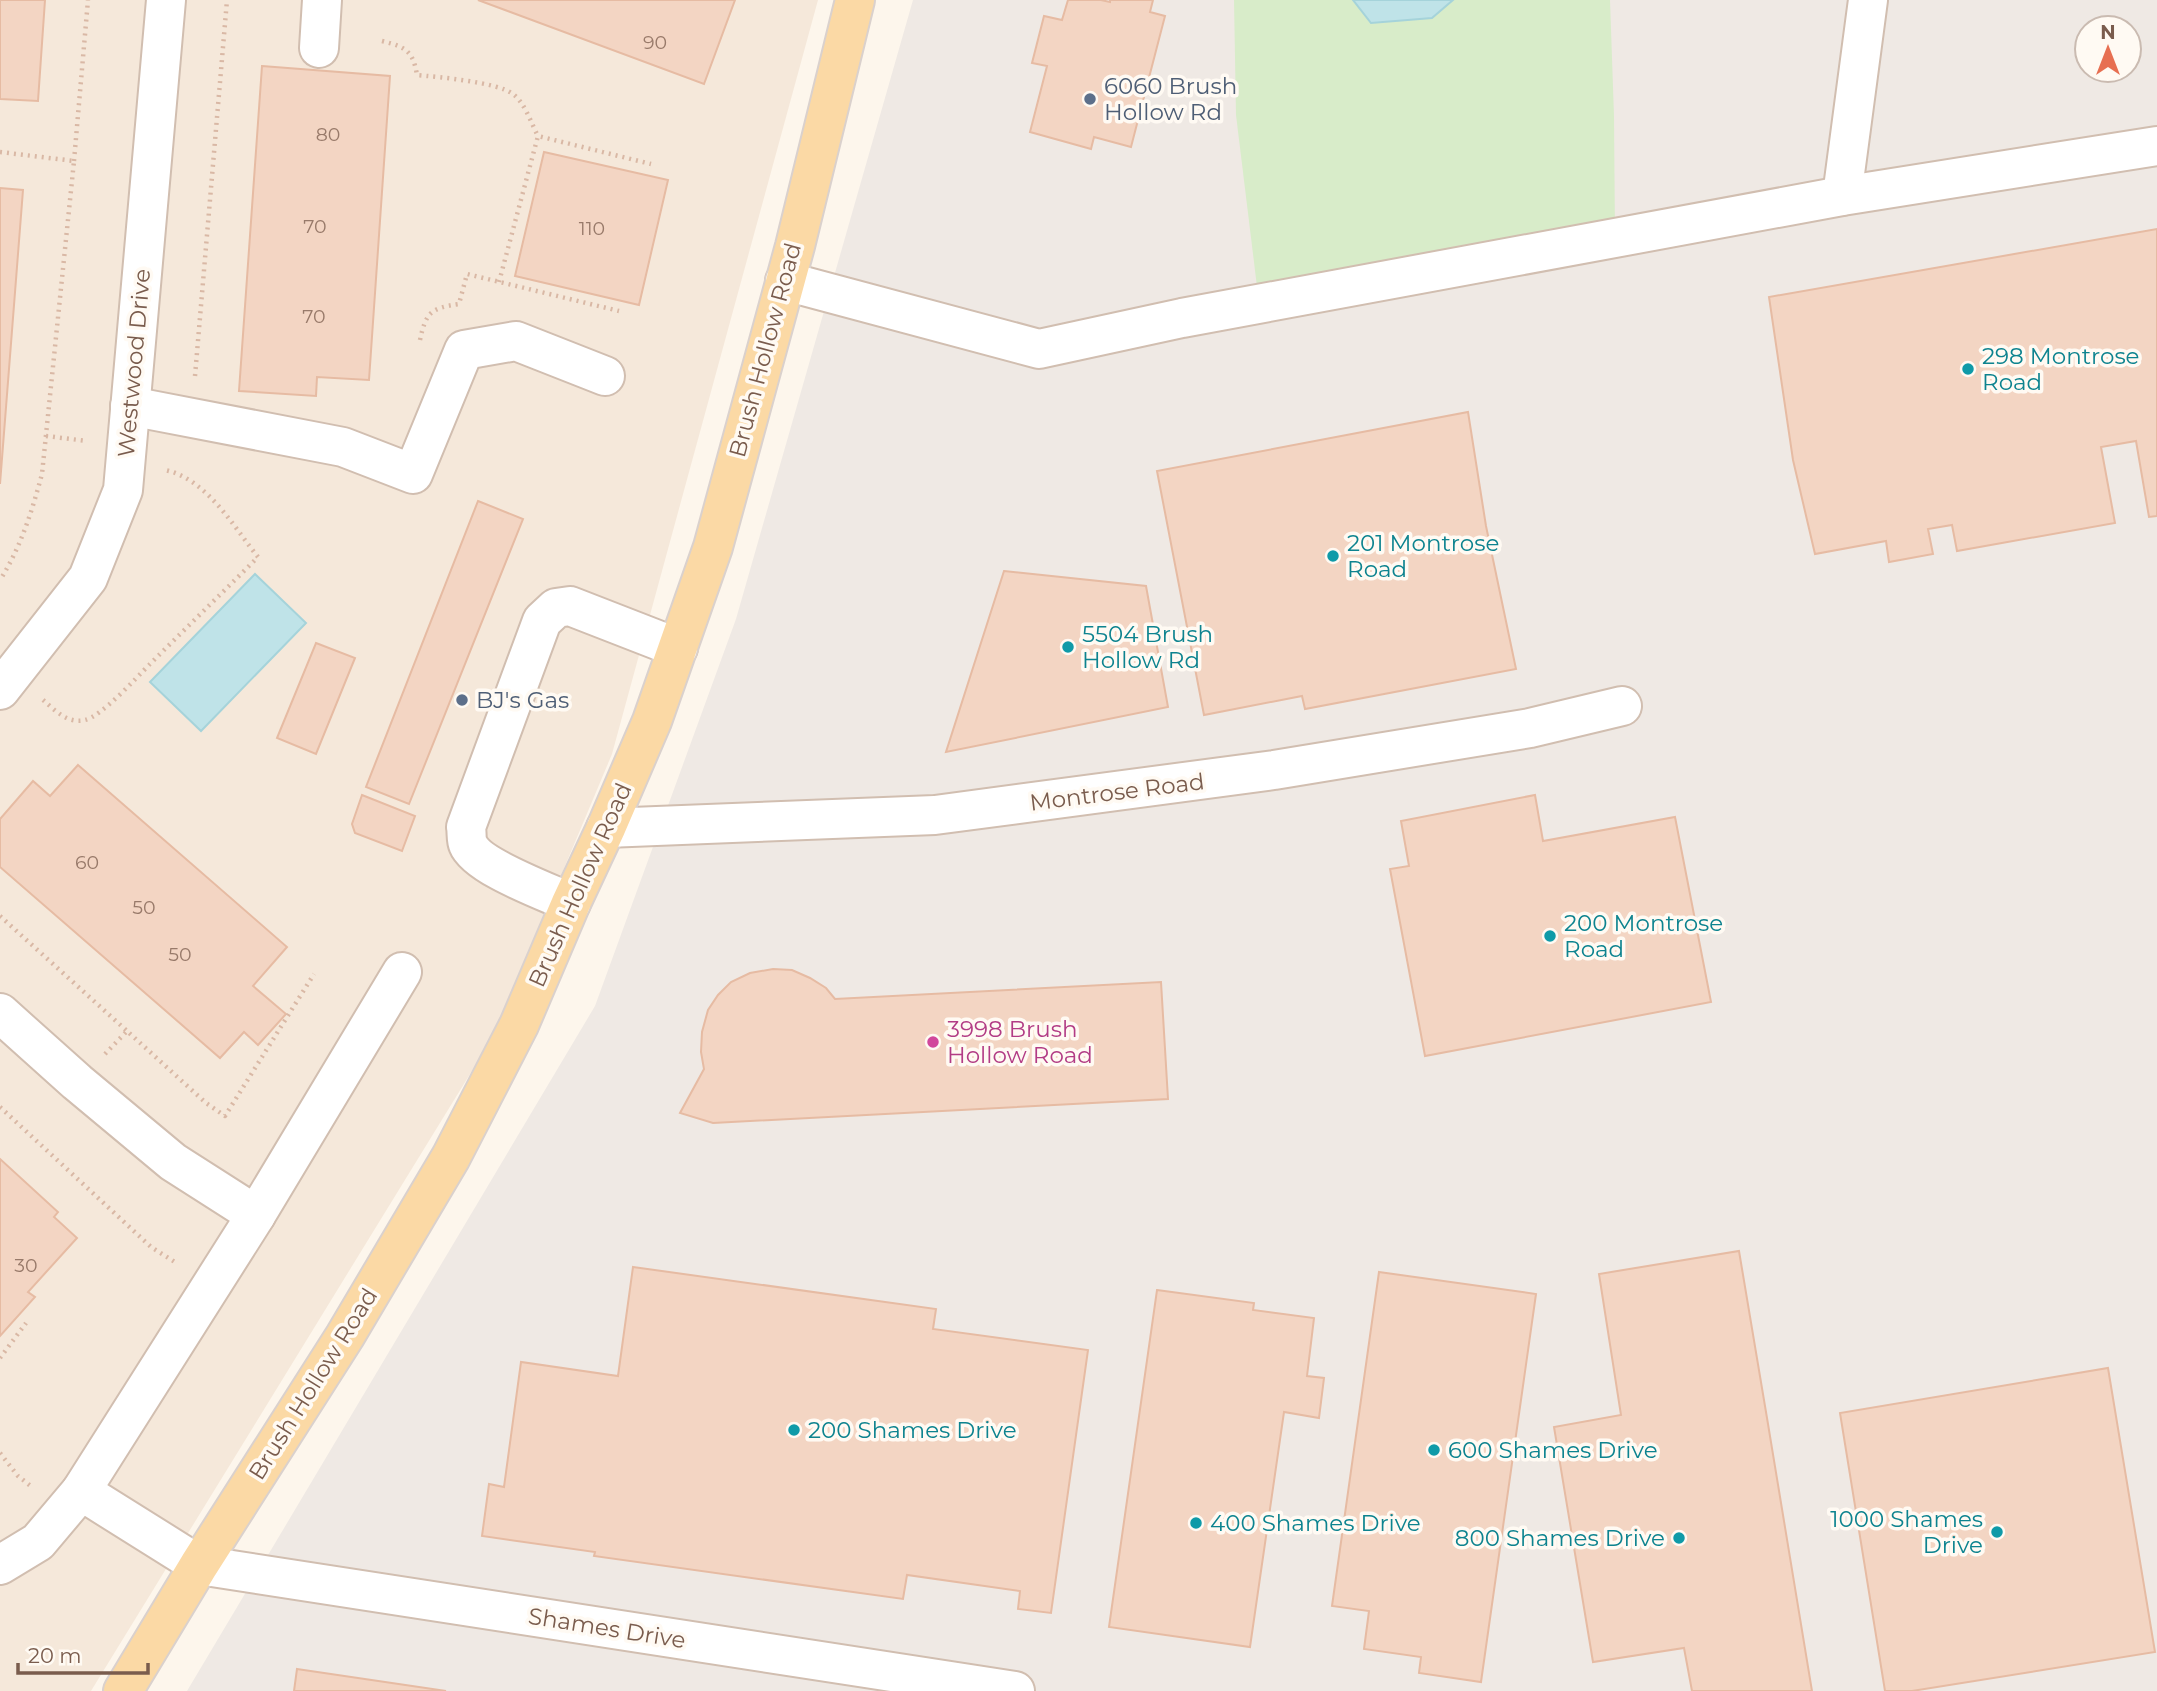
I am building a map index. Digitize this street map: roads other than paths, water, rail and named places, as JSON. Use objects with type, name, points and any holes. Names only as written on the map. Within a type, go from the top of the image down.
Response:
[{"type":"main road","name":"Brush Hollow Road","points":[[124,1691],[199,1565],[345,1336],[451,1157],[519,1025],[571,902],[606,828],[652,720],[713,547],[785,281],[855,0]]},
{"type":"street","name":"Westwood Drive","points":[[6,682],[88,578],[123,490],[166,0]]},
{"type":"street","points":[[319,48],[322,0]]},
{"type":"street","points":[[1842,196],[1868,0]]},
{"type":"street","points":[[785,281],[1039,349],[1182,318],[1842,196],[2157,146]]},
{"type":"street","points":[[130,407],[343,447],[413,474],[464,350],[516,341],[605,376]]},
{"type":"street","points":[[571,902],[482,860],[468,844],[466,827],[542,621],[556,608],[570,607],[678,648]]},
{"type":"street","name":"Montrose Road","points":[[606,828],[935,815],[1274,770],[1530,728],[1622,706]]},
{"type":"street","points":[[0,1565],[38,1542],[81,1491],[256,1215],[402,972]]},
{"type":"street","points":[[0,1013],[173,1162],[256,1215]]},
{"type":"street","points":[[81,1491],[199,1565]]},
{"type":"street","name":"Shames Drive","points":[[199,1565],[1015,1691]]},
{"type":"water","points":[[1353,0],[1453,0],[1432,18],[1371,23]]},
{"type":"water","points":[[255,574],[306,623],[201,731],[150,682]]},
{"type":"place","name":"6060 Brush Hollow Rd","points":[[1090,99]]},
{"type":"place","name":"298 Montrose Road","points":[[1968,369]]},
{"type":"place","name":"201 Montrose Road","points":[[1333,556]]},
{"type":"place","name":"5504 Brush Hollow Rd","points":[[1068,647]]},
{"type":"place","name":"BJ's Gas","points":[[462,700]]},
{"type":"place","name":"200 Montrose Road","points":[[1550,936]]},
{"type":"place","name":"3998 Brush Hollow Road","points":[[933,1042]]},
{"type":"place","name":"200 Shames Drive","points":[[794,1430]]},
{"type":"place","name":"600 Shames Drive","points":[[1434,1450]]},
{"type":"place","name":"400 Shames Drive","points":[[1196,1523]]},
{"type":"place","name":"1000 Shames Drive","points":[[1997,1532]]},
{"type":"place","name":"800 Shames Drive","points":[[1679,1538]]}]
